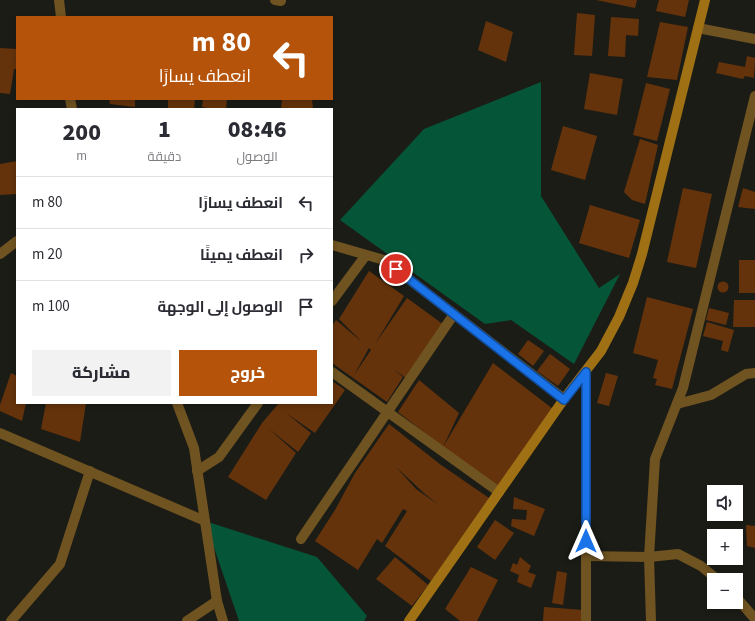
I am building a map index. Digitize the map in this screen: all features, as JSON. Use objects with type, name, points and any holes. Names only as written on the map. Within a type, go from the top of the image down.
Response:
[{"type":"street","points":[[59,0],[61,16]]},
{"type":"street","points":[[409,621],[564,400],[601,351],[616,324],[633,284],[705,0]]},
{"type":"street","points":[[698,28],[755,39]]},
{"type":"street","points":[[651,621],[649,557],[655,459],[683,388],[755,96]]},
{"type":"street","points":[[0,254],[16,242]]},
{"type":"street","points":[[333,245],[384,260],[564,400]]},
{"type":"street","points":[[333,300],[366,255]]},
{"type":"street","points":[[301,539],[454,314]]},
{"type":"street","points":[[586,372],[586,621]]},
{"type":"street","points":[[333,373],[499,492]]},
{"type":"street","points":[[677,404],[711,395],[746,374],[755,373]]},
{"type":"street","points":[[177,404],[194,448],[217,601],[223,621]]},
{"type":"street","points":[[197,471],[219,457],[257,404]]},
{"type":"street","points":[[0,433],[205,521]]},
{"type":"street","points":[[11,621],[60,564],[90,471]]},
{"type":"street","points":[[586,556],[649,557],[678,554],[701,566],[710,573]]},
{"type":"street","points":[[187,621],[217,601]]},
{"type":"street","points":[[743,605],[755,619]]},
{"type":"green space","points":[[541,82],[541,196],[599,288],[620,274],[574,364],[511,320],[485,324],[340,220],[424,129]]},
{"type":"green space","points":[[205,521],[317,557],[367,616],[364,621],[239,621]]},
{"type":"building","points":[[596,0],[637,0],[635,8]]},
{"type":"building","points":[[659,0],[689,0],[685,17],[656,11]]},
{"type":"building","points":[[577,13],[595,15],[592,56],[574,55]]},
{"type":"building","points":[[611,17],[639,19],[638,36],[626,35],[625,57],[608,56]]},
{"type":"building","points":[[486,21],[513,32],[506,62],[478,50]]},
{"type":"building","points":[[660,22],[688,27],[677,80],[647,77]]},
{"type":"building","points":[[0,48],[16,49],[16,69],[14,69],[10,94],[0,93]]},
{"type":"building","points":[[747,56],[755,58],[754,78],[745,76],[743,79],[716,73],[719,62],[745,67]]},
{"type":"building","points":[[590,73],[623,79],[617,115],[584,109]]},
{"type":"building","points":[[646,83],[670,89],[657,141],[633,135]]},
{"type":"building","points":[[109,100],[135,100],[135,107],[110,104]]},
{"type":"building","points":[[168,100],[195,100],[194,108],[168,108]]},
{"type":"building","points":[[203,100],[227,100],[226,108],[202,107]]},
{"type":"building","points":[[282,100],[312,100],[313,108],[281,108]]},
{"type":"building","points":[[563,126],[597,136],[585,180],[551,170]]},
{"type":"building","points":[[640,139],[658,145],[645,204],[632,200],[624,192]]},
{"type":"building","points":[[16,161],[16,194],[0,195],[0,164]]},
{"type":"building","points":[[683,188],[712,194],[696,268],[667,262]]},
{"type":"building","points":[[743,188],[755,192],[755,209],[738,207]]},
{"type":"building","points":[[590,205],[640,220],[629,258],[579,243]]},
{"type":"building","points":[[739,260],[755,260],[755,293],[739,293]]},
{"type":"building","points":[[369,271],[404,296],[375,344],[407,298],[444,325],[406,378],[393,369],[403,377],[387,402],[333,364],[333,324],[336,320],[362,342],[339,319]],"holes":[[[369,348],[371,350],[354,375]]]},
{"type":"building","points":[[721,282],[725,282],[727,283],[727,291],[721,292],[718,289],[718,285]]},
{"type":"building","points":[[647,297],[693,309],[672,389],[655,385],[657,379],[653,378],[658,360],[633,353]]},
{"type":"building","points":[[734,300],[755,300],[755,327],[733,327]]},
{"type":"building","points":[[709,308],[729,313],[726,325],[706,320]]},
{"type":"building","points":[[707,322],[734,330],[728,352],[721,350],[723,341],[703,336]]},
{"type":"building","points":[[528,340],[544,351],[533,366],[518,354]]},
{"type":"building","points":[[550,354],[570,369],[558,386],[537,371]]},
{"type":"building","points":[[493,363],[553,409],[498,487],[443,447]]},
{"type":"building","points":[[11,373],[16,376],[16,404],[26,404],[22,421],[0,411],[0,405]]},
{"type":"building","points":[[606,373],[618,376],[609,406],[597,403]]},
{"type":"building","points":[[419,380],[459,413],[443,447],[398,412]]},
{"type":"building","points":[[333,382],[345,390],[315,433],[286,413],[311,433],[298,452],[268,428],[296,453],[266,500],[228,477],[262,423],[278,404],[333,404]]},
{"type":"building","points":[[46,404],[86,404],[80,442],[41,429]]},
{"type":"building","points":[[389,424],[441,465],[489,498],[431,581],[385,546],[407,511],[403,509],[382,543],[377,539],[358,570],[315,541],[335,510],[355,473]],"holes":[[[396,467],[439,505],[416,489]]]},
{"type":"building","points":[[514,497],[545,509],[534,536],[511,526],[512,519],[526,520],[527,510],[513,509]]},
{"type":"building","points":[[495,520],[514,533],[495,560],[477,547]]},
{"type":"building","points":[[746,525],[755,526],[755,548],[747,546]]},
{"type":"building","points":[[395,557],[428,585],[412,606],[376,579]]},
{"type":"building","points":[[520,557],[531,566],[528,572],[536,575],[531,588],[517,582],[519,575],[510,571],[513,563],[517,565]]},
{"type":"building","points":[[471,567],[498,580],[477,621],[460,621],[445,609]]},
{"type":"building","points":[[557,571],[567,573],[563,605],[552,603]]},
{"type":"building","points":[[544,607],[583,610],[582,621],[543,621]]},
{"type":"route","points":[[396,269],[564,400],[586,372],[586,541]]}]
